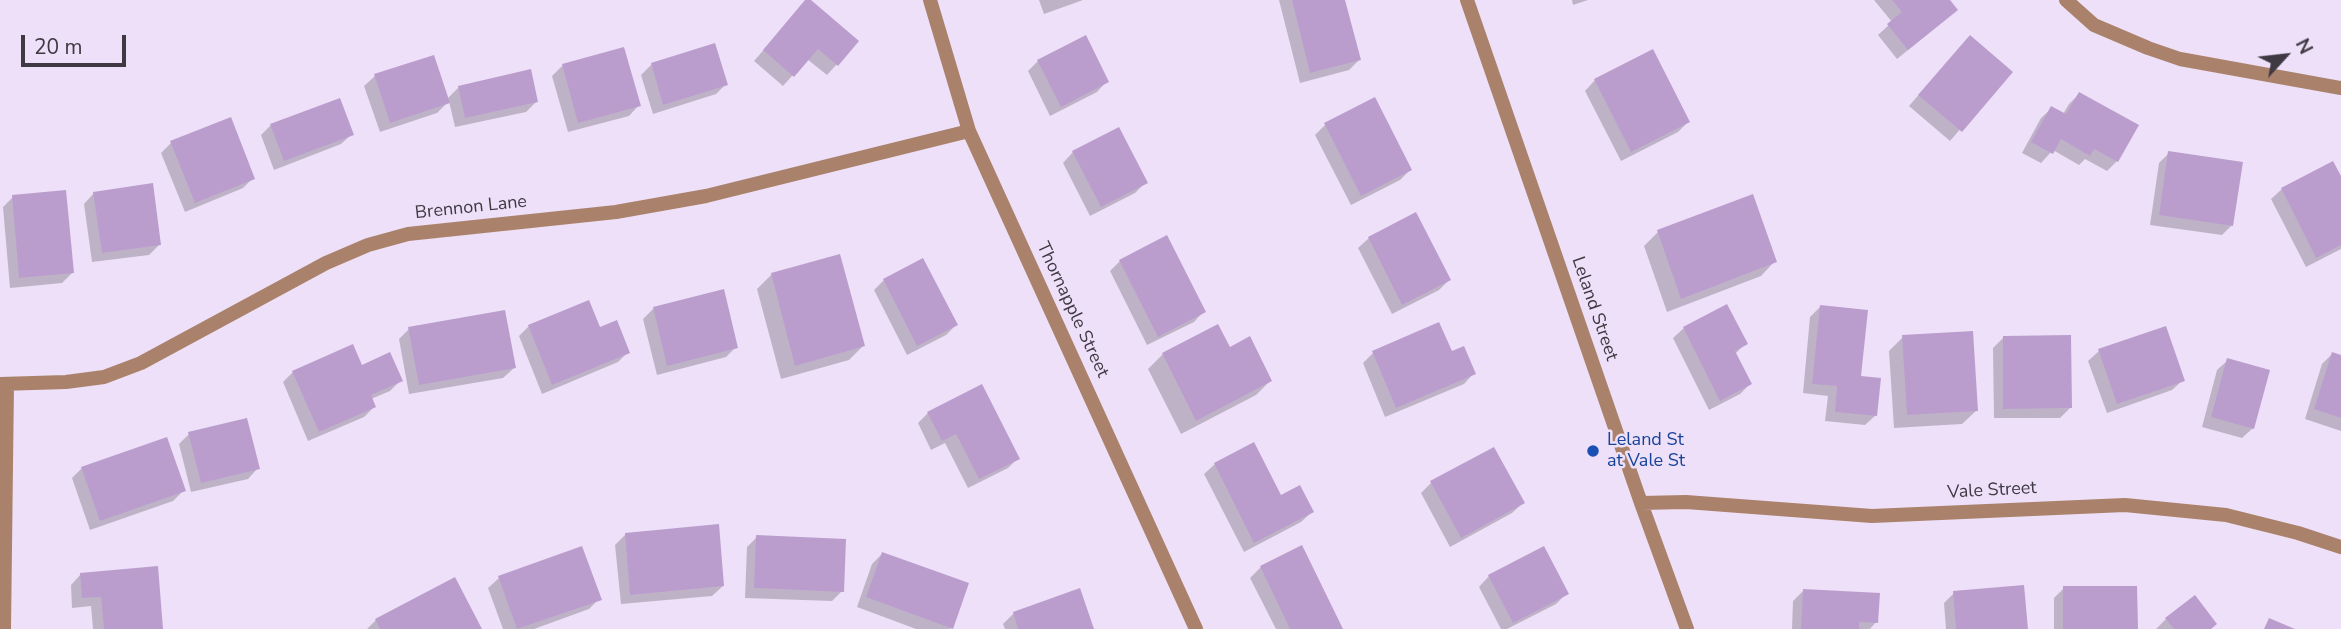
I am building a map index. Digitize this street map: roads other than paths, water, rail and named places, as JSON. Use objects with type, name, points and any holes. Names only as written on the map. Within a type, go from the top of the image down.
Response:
[{"type":"street","name":"Thornapple Street","points":[[930,0],[969,131],[1196,629]]},
{"type":"street","name":"Leland Street","points":[[1467,0],[1687,629]]},
{"type":"street","points":[[2066,0],[2094,24],[2180,59],[2341,88]]},
{"type":"street","name":"Brennon Lane","points":[[4,384],[66,382],[104,377],[141,363],[326,263],[368,245],[408,234],[617,212],[706,196],[969,131]]},
{"type":"street","points":[[4,384],[4,629]]},
{"type":"street","name":"Vale Street","points":[[1641,503],[1686,502],[1872,516],[2125,505],[2226,515],[2341,547]]},
{"type":"place","name":"Leland St at Vale St","points":[[1593,451]]}]
